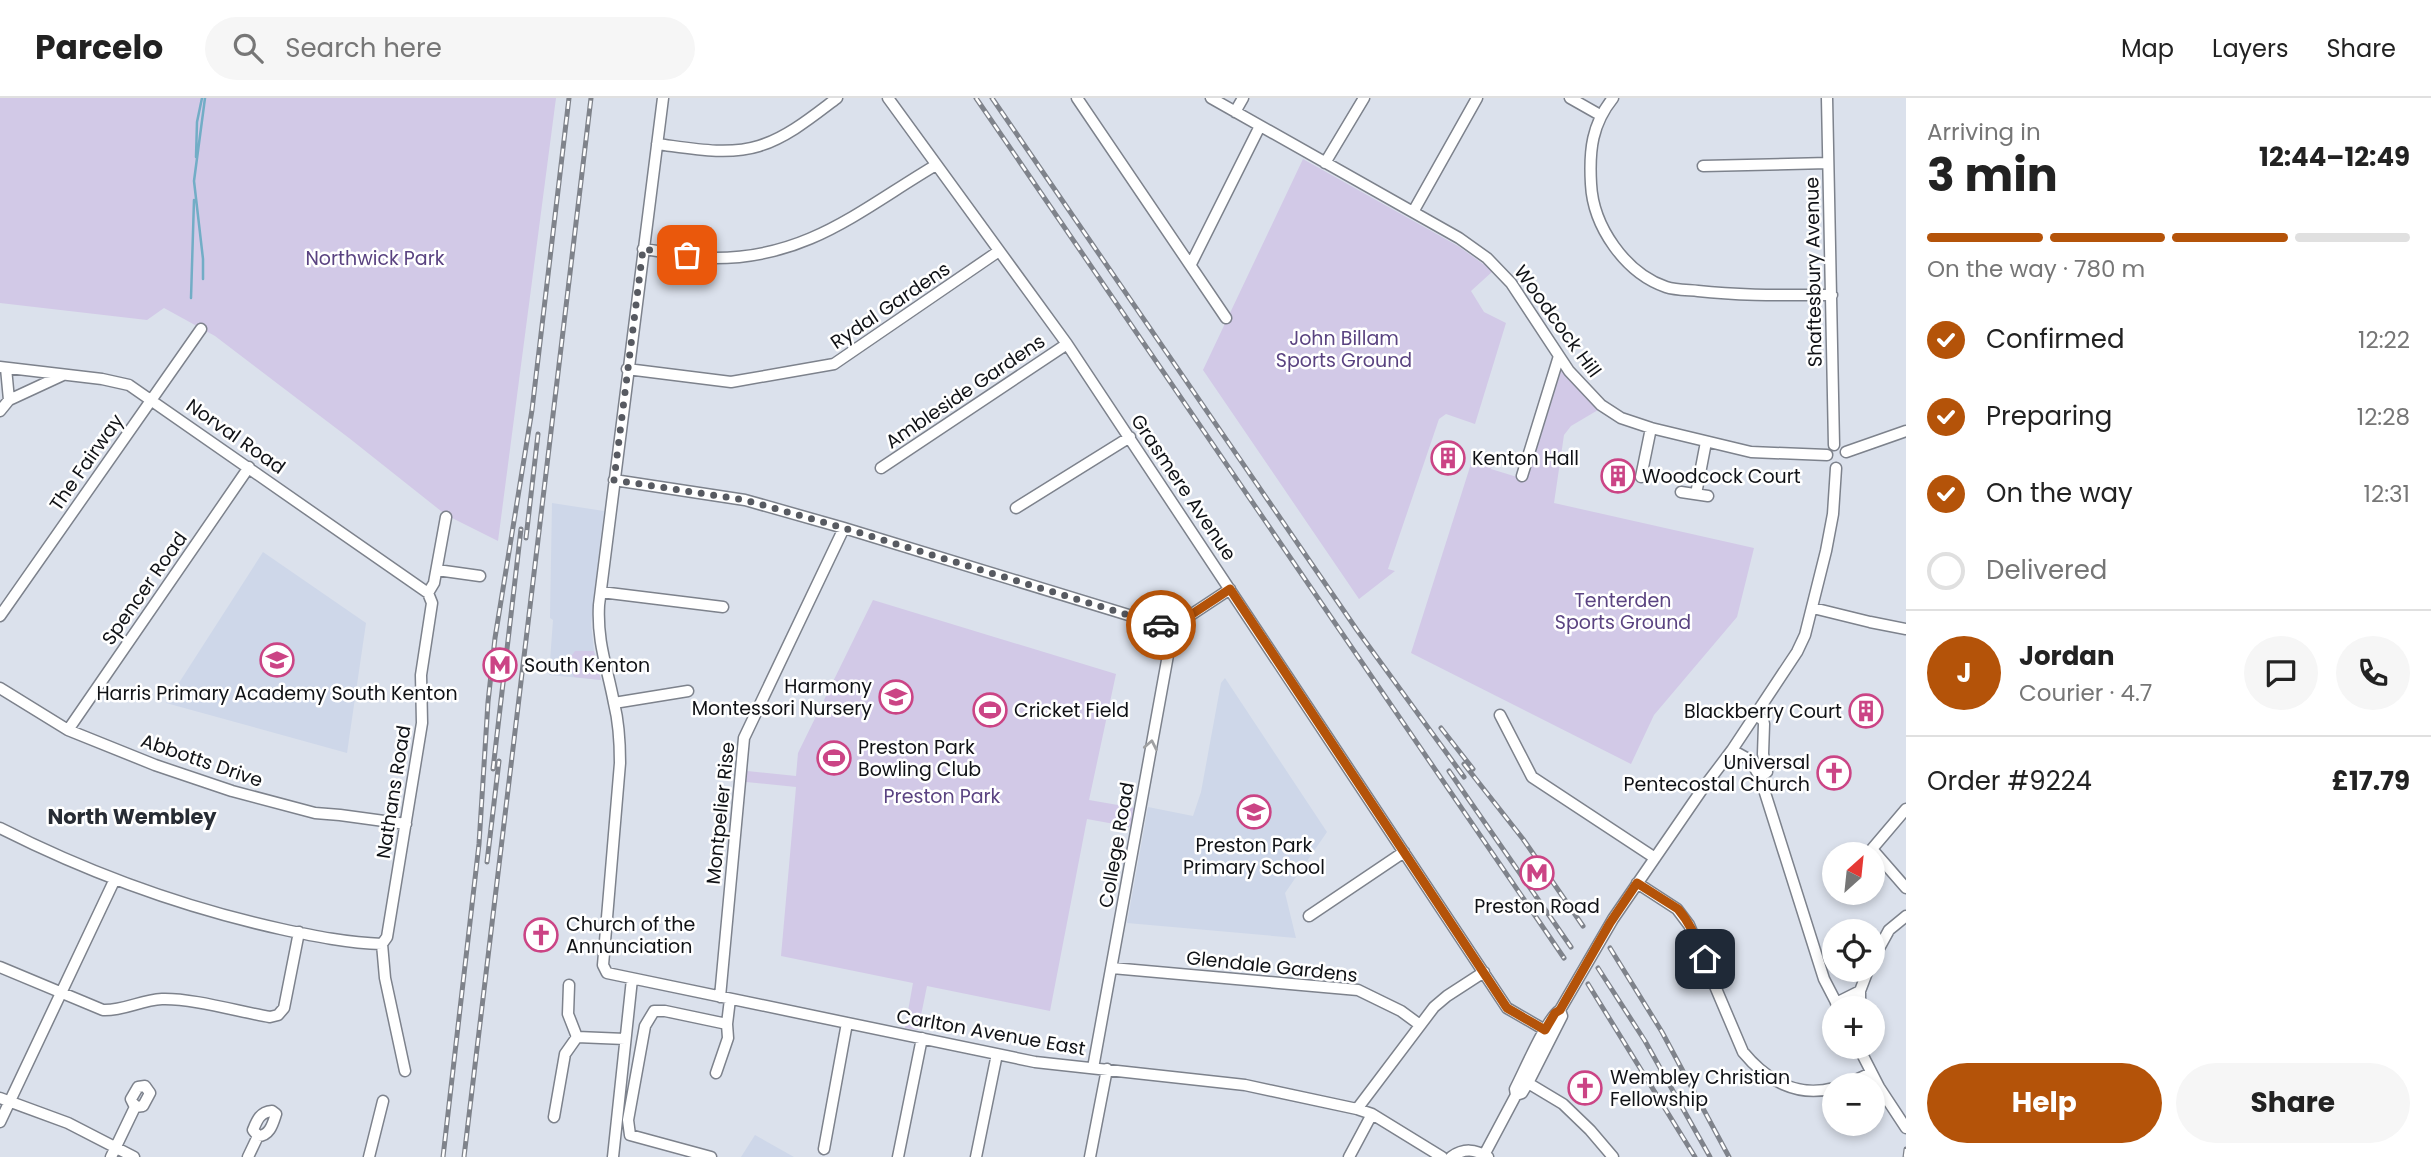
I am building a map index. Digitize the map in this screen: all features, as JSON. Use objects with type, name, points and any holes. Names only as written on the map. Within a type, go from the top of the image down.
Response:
[{"type":"street","points":[[663,98],[627,369],[601,593],[599,639],[614,703],[688,691]]},
{"type":"street","points":[[657,144],[718,150],[758,147],[809,119],[837,98]]},
{"type":"street","name":"Grasmere Avenue","points":[[888,98],[1068,344],[1510,1010],[1545,1030]]},
{"type":"street","points":[[1077,98],[1226,318]]},
{"type":"street","name":"Woodcock Hill","points":[[1212,98],[1459,238],[1487,258],[1511,283],[1578,382],[1601,405],[1621,418],[1751,453],[1827,455]]},
{"type":"street","points":[[1236,112],[1243,98]]},
{"type":"street","points":[[1325,163],[1364,98]]},
{"type":"street","points":[[1413,212],[1477,98]]},
{"type":"street","points":[[1570,98],[1600,115]]},
{"type":"street","points":[[1614,98],[1600,115],[1592,145],[1590,168],[1595,210],[1607,238],[1636,268],[1665,286],[1718,294],[1832,295]]},
{"type":"street","name":"Shaftesbury Avenue","points":[[1827,98],[1834,445]]},
{"type":"street","points":[[1191,264],[1259,126]]},
{"type":"street","points":[[1703,166],[1828,163]]},
{"type":"street","points":[[643,249],[712,258],[765,253],[792,247],[825,233],[936,164]]},
{"type":"street","name":"Rydal Gardens","points":[[627,369],[731,382],[834,364],[999,251]]},
{"type":"street","name":"The Fairway","points":[[0,617],[201,329]]},
{"type":"street","name":"Ambleside Gardens","points":[[881,468],[1068,344]]},
{"type":"street","points":[[1522,476],[1559,356]]},
{"type":"street","points":[[3,368],[9,400]]},
{"type":"street","name":"Norval Road","points":[[3,368],[102,379],[129,385],[428,593]]},
{"type":"street","points":[[0,411],[9,400],[63,374]]},
{"type":"street","points":[[1641,477],[1651,428]]},
{"type":"street","points":[[1846,452],[1906,431]]},
{"type":"street","points":[[1016,508],[1130,437]]},
{"type":"street","points":[[1696,494],[1706,442]]},
{"type":"street","points":[[1836,468],[1828,463],[1827,455],[1834,445],[1839,444],[1846,452]]},
{"type":"street","points":[[1836,468],[1843,463],[1846,452]]},
{"type":"street","name":"Spencer Road","points":[[68,730],[249,467]]},
{"type":"street","points":[[1451,1157],[1465,1150],[1485,1156],[1545,1030],[1555,1013],[1560,1010],[1610,923],[1732,750],[1797,652],[1813,608],[1833,514],[1836,468]]},
{"type":"street","points":[[614,480],[745,500],[1171,628],[1230,589]]},
{"type":"street","points":[[1681,492],[1709,496]]},
{"type":"street","name":"Nathans Road","points":[[405,1071],[385,978],[382,944],[387,936],[422,723],[421,675],[432,604],[428,593],[434,583],[446,517]]},
{"type":"street","name":"Montpelier Rise","points":[[716,1073],[728,1038],[725,998],[744,738],[844,528]]},
{"type":"street","points":[[437,570],[480,576]]},
{"type":"street","points":[[601,593],[723,607]]},
{"type":"street","points":[[1813,608],[1906,629]]},
{"type":"street","name":"College Road","points":[[1093,1068],[1171,628]]},
{"type":"street","name":"Abbotts Drive","points":[[0,688],[68,730],[155,765],[232,791],[315,813],[406,824]]},
{"type":"street","name":"Carlton Avenue East","points":[[614,703],[620,763],[603,965],[607,973],[1035,1062],[1245,1085],[1357,1109],[1372,1114],[1442,1157]]},
{"type":"street","points":[[1500,715],[1532,777],[1654,858]]},
{"type":"street","points":[[1755,715],[1763,720],[1764,724],[1763,754],[1767,772],[1760,777]]},
{"type":"street","points":[[1732,750],[1750,760],[1760,777],[1824,979],[1833,996]]},
{"type":"street","points":[[1750,760],[1763,754]]},
{"type":"street","points":[[1906,809],[1872,849],[1906,888]]},
{"type":"street","points":[[0,828],[114,881],[193,908],[299,932],[382,944]]},
{"type":"street","points":[[1310,916],[1404,852]]},
{"type":"street","points":[[0,1122],[5,1100],[61,994],[114,881]]},
{"type":"street","points":[[1637,883],[1678,909],[1689,925],[1743,1052],[1753,1064],[1763,1074],[1796,1090],[1822,1091]]},
{"type":"street","points":[[1885,937],[1889,930],[1906,916]]},
{"type":"street","points":[[0,967],[103,1010],[117,1010],[162,999],[270,1017],[278,1015],[284,1008],[299,932]]},
{"type":"street","name":"Glendale Gardens","points":[[1112,968],[1358,990],[1401,1010],[1420,1025]]},
{"type":"street","points":[[1357,1109],[1434,1007],[1484,972]]},
{"type":"street","points":[[613,1157],[632,979]]},
{"type":"street","points":[[1860,996],[1863,982]]},
{"type":"street","points":[[569,985],[568,1014],[577,1037]]},
{"type":"street","points":[[1853,996],[1860,991]]},
{"type":"street","points":[[1516,1095],[1522,1093],[1528,1083],[1562,1016],[1560,1010]]},
{"type":"street","points":[[711,1157],[630,1135],[628,1120],[645,1026],[654,1011],[727,1024]]},
{"type":"street","points":[[824,1149],[847,1023]]},
{"type":"street","points":[[577,1037],[625,1039]]},
{"type":"street","points":[[554,1117],[565,1054],[577,1037]]},
{"type":"street","points":[[898,1157],[922,1038]]},
{"type":"street","points":[[976,1157],[997,1054]]},
{"type":"street","points":[[1864,1059],[1871,1073]]},
{"type":"street","points":[[1090,1157],[1107,1069]]},
{"type":"street","points":[[1528,1083],[1563,1104],[1613,1157]]},
{"type":"street","points":[[1885,1095],[1906,1128]]},
{"type":"street","points":[[5,1100],[68,1123],[113,1153],[134,1157]]},
{"type":"street","points":[[369,1157],[383,1101]]},
{"type":"street","points":[[113,1153],[135,1107]]},
{"type":"street","points":[[1349,1157],[1372,1114]]},
{"type":"street","points":[[248,1157],[258,1136]]},
{"type":"shaded area","points":[[552,503],[604,511],[591,624],[601,680],[549,675],[553,620],[550,618]]},
{"type":"shaded area","name":"Harris Primary Academy South Kenton","points":[[263,552],[366,623],[347,753],[166,703]]},
{"type":"shaded area","name":"Preston Park Primary School","points":[[1225,678],[1327,832],[1285,893],[1296,938],[1127,923],[1148,807],[1193,816],[1201,792],[1221,683]]},
{"type":"shaded area","points":[[755,1135],[794,1157],[741,1157]]},
{"type":"green space","name":"Northwick Park","points":[[0,98],[556,98],[498,541],[446,515],[215,336],[164,308],[147,320],[0,303]]},
{"type":"green space","name":"John Billam Sports Ground","points":[[1303,159],[1458,246],[1493,271],[1471,291],[1484,312],[1506,323],[1475,424],[1446,414],[1439,419],[1388,569],[1395,571],[1359,599],[1203,370]]},
{"type":"green space","name":"Tenterden Sports Ground","points":[[1562,368],[1598,410],[1571,426],[1564,435],[1554,503],[1754,548],[1737,617],[1654,715],[1631,764],[1411,653],[1475,451],[1494,458],[1491,469],[1527,480]]},
{"type":"green space","name":"Preston Park","points":[[873,600],[1116,674],[1089,800],[1135,808],[1131,827],[1087,819],[1050,1011],[927,986],[918,1030],[905,1028],[913,983],[781,956],[796,787],[746,782],[747,771],[796,776],[798,753]]},
{"type":"green space","points":[[575,651],[594,651],[601,680],[574,677],[565,657]]},
{"type":"waterway","points":[[196,157],[197,122],[202,98]]},
{"type":"waterway","points":[[203,279],[194,181],[205,98]]},
{"type":"waterway","points":[[191,298],[194,200]]},
{"type":"railway","points":[[443,1157],[479,844],[495,638],[532,410],[569,98]]},
{"type":"railway","points":[[464,1157],[591,98]]},
{"type":"railway","points":[[976,98],[1564,958]]},
{"type":"railway","points":[[992,98],[1357,630],[1464,777]]},
{"type":"railway","points":[[526,538],[538,434]]},
{"type":"railway","points":[[493,769],[521,529]]},
{"type":"railway","points":[[1441,728],[1473,769]]},
{"type":"railway","points":[[487,862],[499,761]]},
{"type":"railway","points":[[1464,764],[1523,839],[1583,926]]},
{"type":"railway","points":[[1449,771],[1571,947]]},
{"type":"railway","points":[[1610,948],[1662,1032],[1729,1157]]},
{"type":"railway","points":[[1598,968],[1645,1041],[1710,1157]]},
{"type":"railway","points":[[1588,984],[1695,1157]]},
{"type":"railway","points":[[1905,1157],[1906,1149]]},
{"type":"way so far","points":[[687,255],[643,249],[614,480],[745,500],[1161,625]]},
{"type":"place","name":"Kenton Hall","points":[[1448,458]]},
{"type":"place","name":"Woodcock Court","points":[[1618,476]]},
{"type":"place","name":"Harris Primary Academy South Kenton","points":[[277,660]]},
{"type":"place","name":"South Kenton","points":[[500,665]]},
{"type":"place","name":"Harmony Montessori Nursery","points":[[896,697]]},
{"type":"place","name":"Cricket Field","points":[[990,710]]},
{"type":"place","name":"Blackberry Court","points":[[1866,711]]},
{"type":"place","name":"Preston Park Bowling Club","points":[[834,758]]},
{"type":"place","name":"Universal Pentecostal Church","points":[[1834,773]]},
{"type":"place","name":"Preston Park Primary School","points":[[1254,812]]},
{"type":"place","name":"Preston Road","points":[[1537,873]]},
{"type":"place","name":"Church of the Annunciation","points":[[541,935]]},
{"type":"place","name":"Wembley Christian Fellowship","points":[[1585,1088]]},
{"type":"district","name":"North Wembley","points":[[132,817]]},
{"type":"route","points":[[1161,625],[1171,628],[1230,589],[1507,1008],[1513,1012],[1545,1030],[1555,1013],[1560,1010],[1610,923],[1637,883],[1678,909],[1695,936],[1705,959]]}]
